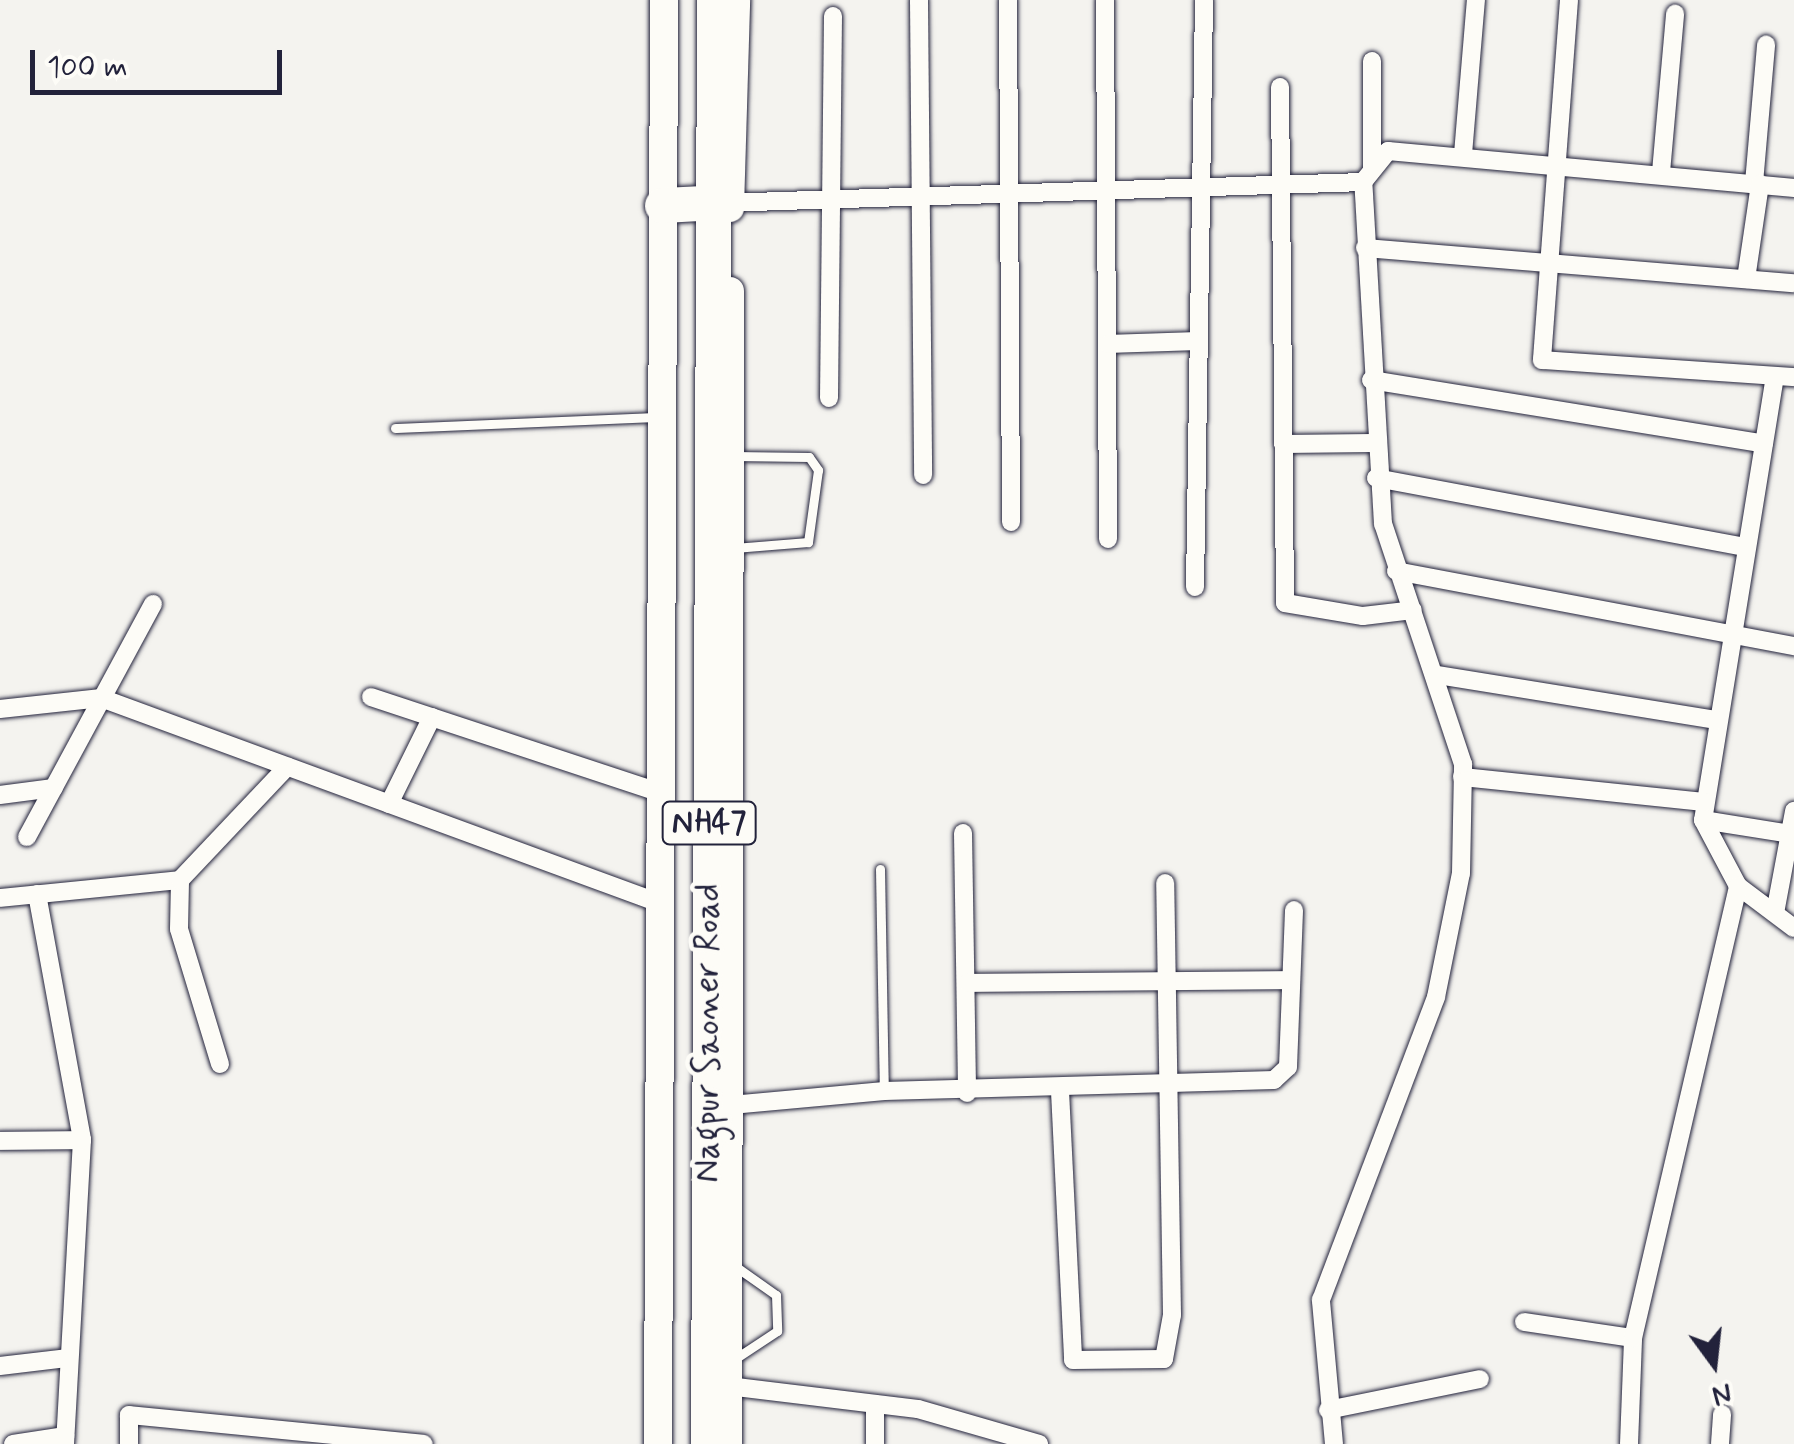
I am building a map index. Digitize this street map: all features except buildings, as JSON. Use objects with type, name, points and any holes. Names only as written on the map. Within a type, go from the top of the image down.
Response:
[{"type":"highway","name":"NH47","points":[[696,0],[704,167]]},
{"type":"highway","name":"NH47","points":[[700,203],[714,0]]},
{"type":"highway","name":"Nagpur Saoner Road","points":[[688,1444],[700,203]]},
{"type":"highway","name":"Nagpur Saoner Road","points":[[700,203],[708,1444]]},
{"type":"street","points":[[664,0],[700,203],[730,456],[728,1444]]},
{"type":"street","points":[[658,1444],[662,417],[736,0]]},
{"type":"street","points":[[919,0],[925,198],[923,475]]},
{"type":"street","points":[[1008,0],[1011,522]]},
{"type":"street","points":[[1105,0],[1108,538]]},
{"type":"street","points":[[1195,587],[1204,0]]},
{"type":"street","points":[[1463,154],[1476,0]]},
{"type":"street","points":[[1569,0],[1542,360],[1784,376],[1764,444],[1704,811],[1738,886],[1794,928]]},
{"type":"street","points":[[1661,172],[1675,14]]},
{"type":"street","points":[[830,398],[827,200],[833,16]]},
{"type":"street","points":[[1746,279],[1766,45]]},
{"type":"street","points":[[1334,1444],[1321,1300],[1436,998],[1461,873],[1462,777],[1438,675],[1396,571],[1376,478],[1366,248],[1372,61]]},
{"type":"street","points":[[1280,87],[1284,187],[1285,603],[1363,616],[1413,610]]},
{"type":"street","points":[[700,203],[1284,187],[1368,176],[1388,151],[1661,172],[1794,188]]},
{"type":"street","points":[[1366,248],[1794,283]]},
{"type":"street","points":[[1108,344],[1197,341]]},
{"type":"street","points":[[1371,380],[1764,444]]},
{"type":"street","points":[[1283,444],[1373,442]]},
{"type":"street","points":[[1376,478],[1746,547]]},
{"type":"street","points":[[1396,571],[1794,646]]},
{"type":"street","points":[[28,837],[152,604]]},
{"type":"street","points":[[1438,675],[1717,720]]},
{"type":"street","points":[[372,697],[661,793]]},
{"type":"street","points":[[0,710],[100,698],[658,903]]},
{"type":"street","points":[[389,804],[432,717]]},
{"type":"street","points":[[0,898],[180,880],[287,767]]},
{"type":"street","points":[[1462,777],[1704,811],[1790,834]]},
{"type":"street","points":[[0,795],[54,788]]},
{"type":"street","points":[[1774,913],[1794,811]]},
{"type":"street","points":[[963,833],[968,1093]]},
{"type":"street","points":[[180,880],[179,930],[220,1064]]},
{"type":"street","points":[[1060,1091],[1073,1360],[1164,1359],[1172,1315],[1163,1088],[1165,883]]},
{"type":"street","points":[[1629,1444],[1633,1338],[1738,886]]},
{"type":"street","points":[[13,1444],[65,1440],[82,1140],[37,894]]},
{"type":"street","points":[[731,1105],[884,1091],[1060,1091],[1274,1080],[1288,1068],[1294,910]]},
{"type":"street","points":[[968,983],[1164,976],[1292,980]]},
{"type":"street","points":[[0,1141],[82,1140]]},
{"type":"street","points":[[1524,1322],[1633,1338]]},
{"type":"street","points":[[0,1366],[67,1358]]},
{"type":"street","points":[[728,1374],[959,1421],[1039,1444]]},
{"type":"street","points":[[1328,1410],[1480,1379]]},
{"type":"street","points":[[875,1444],[876,1404]]},
{"type":"street","points":[[129,1444],[129,1414],[227,1422],[314,1437],[424,1444]]},
{"type":"street","points":[[1720,1444],[1722,1414]]},
{"type":"street","points":[[959,1421],[962,1444]]},
{"type":"street","points":[[227,1422],[227,1444]]},
{"type":"lane","points":[[395,428],[662,417]]},
{"type":"lane","points":[[730,456],[808,457],[818,470],[808,542],[732,548]]},
{"type":"lane","points":[[880,869],[884,1091]]},
{"type":"lane","points":[[728,1374],[777,1331],[776,1295],[729,1262]]}]
